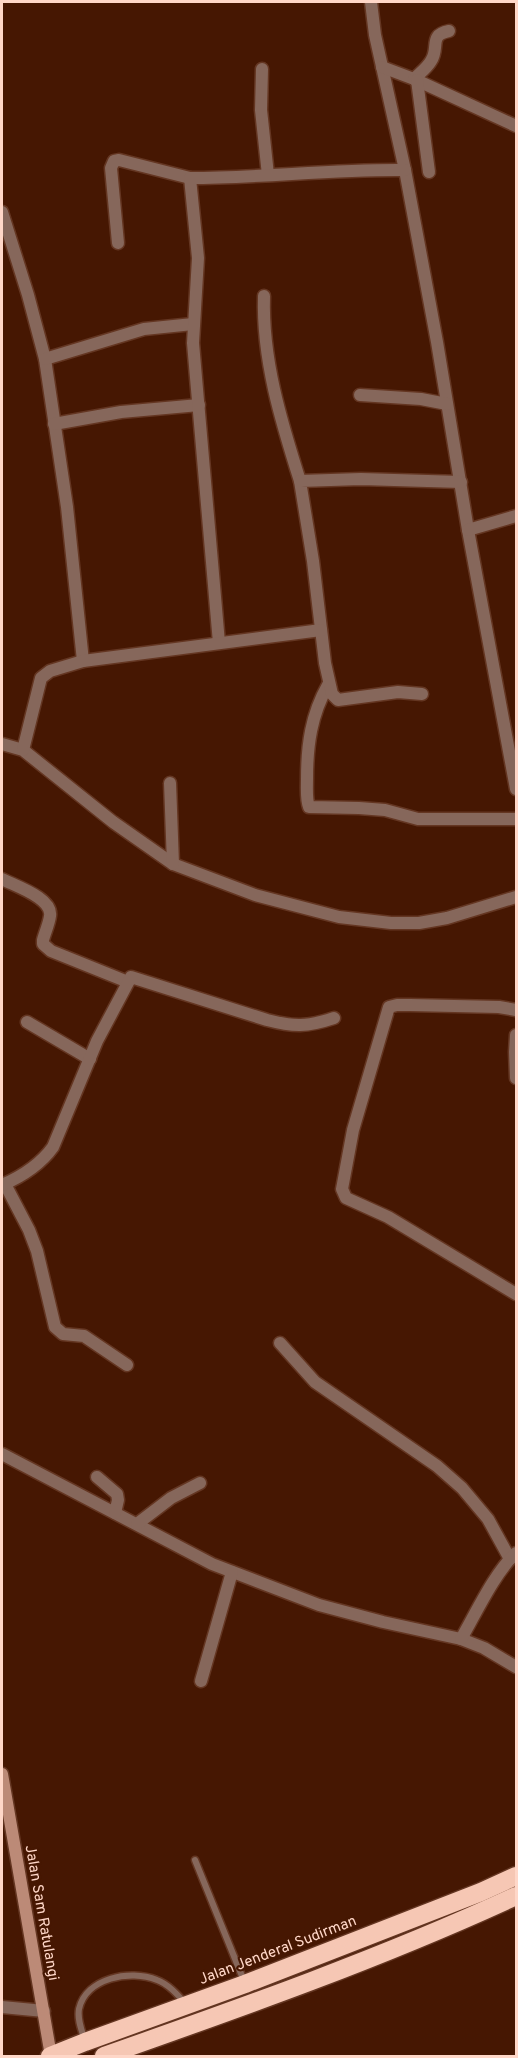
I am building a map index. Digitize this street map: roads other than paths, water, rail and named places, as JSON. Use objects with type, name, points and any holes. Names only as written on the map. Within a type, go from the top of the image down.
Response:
[{"type":"highway","name":"Jalan Jenderal Sudirman","points":[[51,2056],[396,1926],[516,1876]]},
{"type":"highway","points":[[104,2056],[325,1977],[404,1946],[516,1896]]},
{"type":"highway","points":[[396,1926],[404,1946]]},
{"type":"street","points":[[371,2],[375,35],[405,170],[516,789]]},
{"type":"street","points":[[429,172],[416,80],[432,60],[438,35],[449,31]]},
{"type":"street","points":[[382,67],[416,80],[516,126]]},
{"type":"street","points":[[262,69],[261,110],[268,175]]},
{"type":"street","points":[[118,243],[111,168],[114,161],[119,160],[190,178],[405,170]]},
{"type":"street","points":[[190,178],[198,258],[193,343],[219,643]]},
{"type":"street","points":[[2,212],[45,359],[67,507],[83,661]]},
{"type":"street","points":[[264,296],[263,321],[275,392],[300,481],[328,685],[338,700],[398,692],[422,694]]},
{"type":"street","points":[[45,359],[144,328],[193,324]]},
{"type":"street","points":[[360,395],[420,399],[447,404]]},
{"type":"street","points":[[54,424],[122,412],[199,405]]},
{"type":"street","points":[[300,481],[361,479],[461,482]]},
{"type":"street","points":[[468,530],[516,516]]},
{"type":"street","points":[[23,750],[41,678],[50,671],[83,661],[321,630]]},
{"type":"street","points":[[328,685],[318,703],[309,738],[307,789],[309,807],[386,810],[418,819],[516,819]]},
{"type":"street","points":[[2,744],[23,750],[113,822],[173,864],[255,895],[339,916],[391,923],[418,923],[447,918],[516,897]]},
{"type":"street","points":[[170,783],[173,864]]},
{"type":"street","points":[[2,879],[37,897],[47,905],[50,916],[43,944],[51,951],[128,982]]},
{"type":"street","points":[[127,1365],[84,1336],[63,1334],[55,1327],[37,1251],[29,1230],[3,1184],[26,1173],[44,1160],[53,1147],[93,1051],[131,977],[289,1025],[312,1025],[334,1018]]},
{"type":"street","points":[[516,1010],[499,1007],[397,1005],[388,1008],[353,1130],[342,1189],[346,1198],[388,1217],[516,1294]]},
{"type":"street","points":[[27,1022],[93,1051]]},
{"type":"street","points":[[516,1035],[516,1078]]},
{"type":"street","points":[[280,1343],[315,1382],[437,1466],[462,1488],[488,1519],[513,1556],[461,1639]]},
{"type":"street","points":[[2,1454],[212,1564],[319,1605],[461,1639],[484,1648],[516,1667]]},
{"type":"street","points":[[97,1477],[117,1494],[115,1513]]},
{"type":"street","points":[[137,1524],[171,1498],[200,1483]]},
{"type":"street","points":[[201,1682],[232,1572]]},
{"type":"street","name":"Jalan Sam Ratulangi","points":[[2,1774],[4,1799],[51,2056]]},
{"type":"street","points":[[2,2007],[44,2011]]},
{"type":"lane","points":[[195,1860],[245,1984]]},
{"type":"lane","points":[[85,2042],[78,2012],[83,1997],[92,1988],[107,1980],[126,1975],[144,1975],[159,1980],[188,2005]]}]
